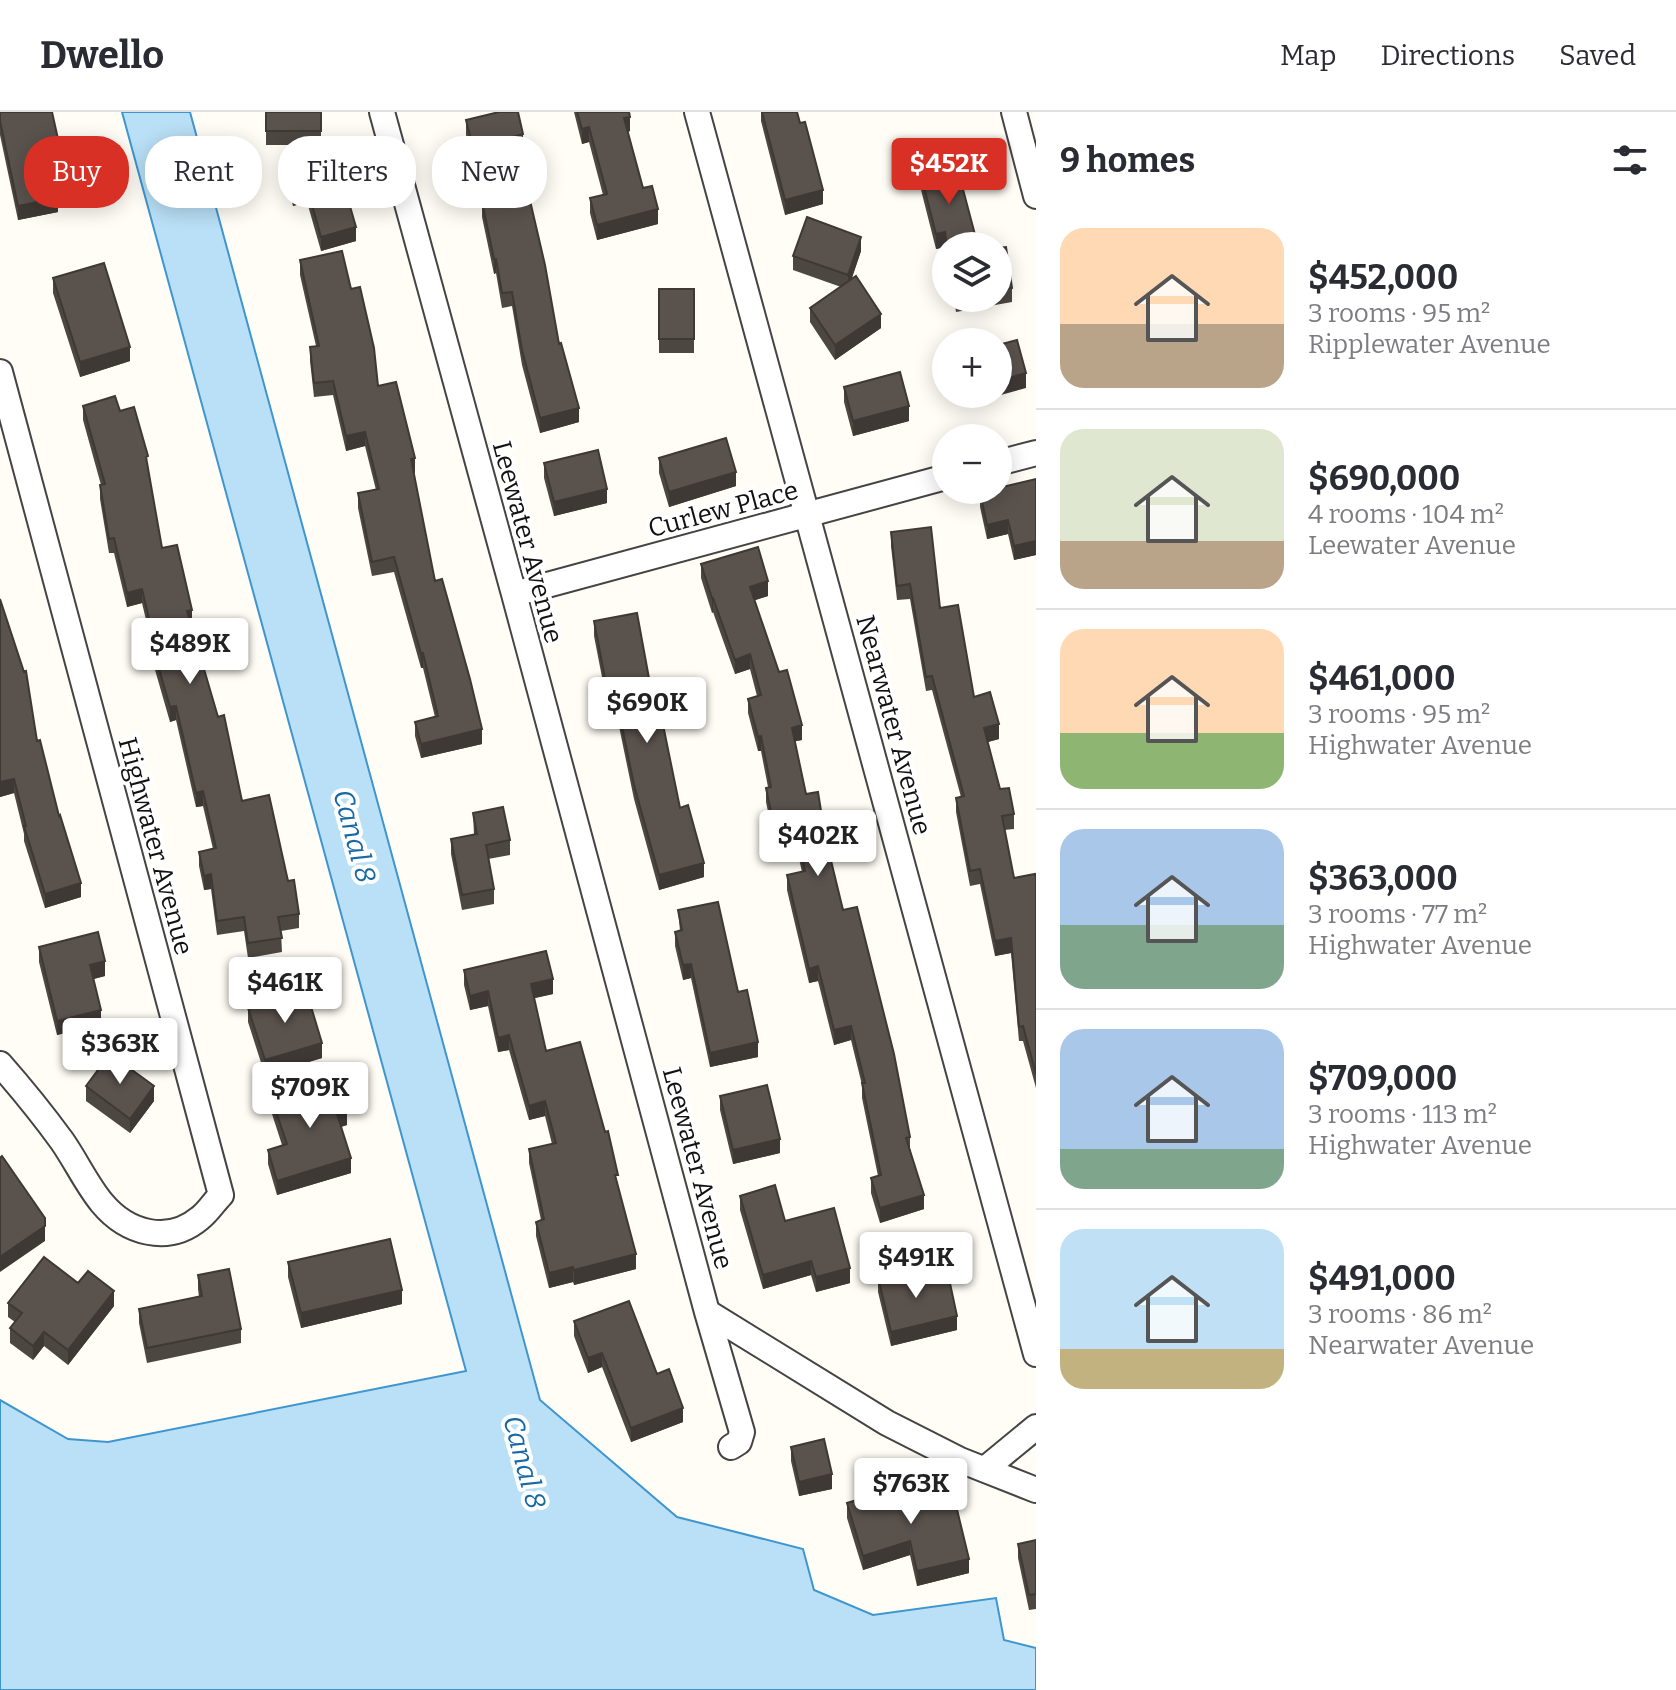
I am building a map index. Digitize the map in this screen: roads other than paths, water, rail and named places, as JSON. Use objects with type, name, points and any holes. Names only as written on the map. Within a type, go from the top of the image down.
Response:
[{"type":"street","name":"Leewater Avenue","points":[[382,112],[742,1432],[739,1442],[731,1447]]},
{"type":"street","name":"Nearwater Avenue","points":[[697,112],[1036,1354]]},
{"type":"street","points":[[1014,112],[1036,196]]},
{"type":"street","name":"Highwater Avenue","points":[[0,372],[221,1195],[200,1219],[175,1231],[157,1234],[136,1230],[118,1220],[101,1202],[62,1141],[0,1064]]},
{"type":"street","points":[[1012,459],[1036,453]]},
{"type":"street","name":"Curlew Place","points":[[514,594],[932,481]]},
{"type":"street","points":[[707,1312],[887,1423],[960,1460],[1036,1490]]},
{"type":"street","points":[[985,1469],[1036,1427]]},
{"type":"water","points":[[122,112],[190,112],[197,136],[145,136],[145,196]]},
{"type":"water","name":"Canal 8","points":[[148,208],[216,208],[540,1400],[677,1517],[803,1549],[814,1590],[873,1615],[996,1598],[1004,1640],[1036,1648],[1036,1690],[0,1690],[0,1400],[68,1439],[108,1442],[466,1371]]}]
